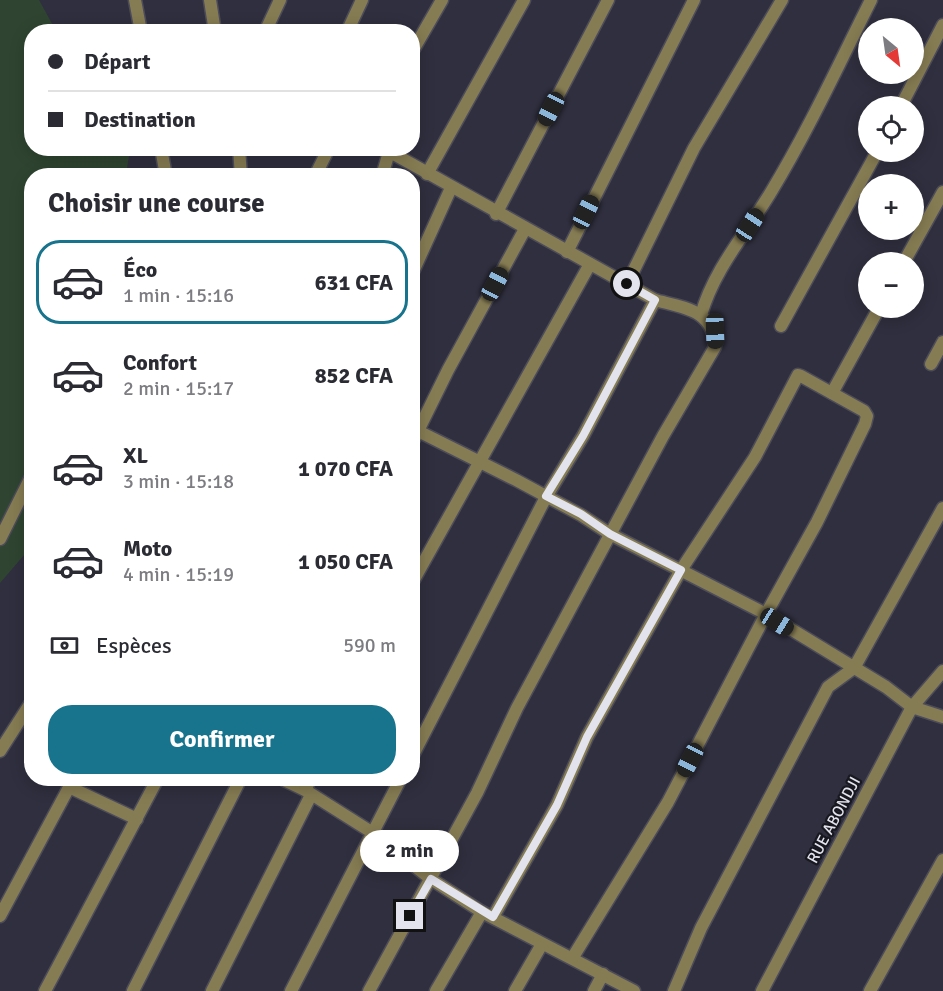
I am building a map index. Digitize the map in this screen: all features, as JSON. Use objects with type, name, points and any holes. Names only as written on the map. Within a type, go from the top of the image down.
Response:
[{"type":"street","points":[[135,0],[140,24]]},
{"type":"street","points":[[210,0],[214,24]]},
{"type":"street","points":[[269,24],[280,0]]},
{"type":"street","points":[[351,24],[362,0]]},
{"type":"street","points":[[420,38],[442,0]]},
{"type":"street","points":[[427,174],[524,0]]},
{"type":"street","points":[[496,214],[608,0]]},
{"type":"street","points":[[567,252],[694,0]]},
{"type":"street","points":[[627,284],[694,148],[782,0]]},
{"type":"street","points":[[701,315],[711,286],[772,190],[871,0]]},
{"type":"street","points":[[906,96],[943,25]]},
{"type":"street","points":[[395,156],[416,168]]},
{"type":"street","points":[[781,326],[871,162]]},
{"type":"street","points":[[369,991],[477,793],[517,708],[610,534],[715,347],[715,331],[701,315],[655,300],[420,170]]},
{"type":"street","points":[[420,256],[451,188]]},
{"type":"street","points":[[910,252],[943,192]]},
{"type":"street","points":[[420,422],[525,229]]},
{"type":"street","points":[[420,569],[590,264]]},
{"type":"street","points":[[420,741],[546,496],[583,436],[655,300]]},
{"type":"street","points":[[832,393],[873,318]]},
{"type":"street","points":[[931,364],[943,342]]},
{"type":"street","points":[[436,991],[557,805],[587,737],[681,570],[755,457],[798,375],[864,411],[867,416],[817,522],[766,614],[668,802],[573,957]]},
{"type":"street","points":[[420,431],[581,514],[610,534],[766,614],[912,707],[943,717]]},
{"type":"street","points":[[0,539],[24,491]]},
{"type":"street","points":[[674,991],[700,928],[828,687],[854,668],[943,508]]},
{"type":"street","name":"RUE ABONDJI","points":[[762,991],[912,707],[943,671]]},
{"type":"street","points":[[0,751],[24,714]]},
{"type":"street","points":[[0,916],[69,786]]},
{"type":"street","points":[[76,786],[137,819]]},
{"type":"street","points":[[45,991],[154,786]]},
{"type":"street","points":[[134,991],[237,786]]},
{"type":"street","points":[[295,786],[373,833],[431,879],[488,914],[634,991]]},
{"type":"street","points":[[212,991],[309,786]]},
{"type":"street","points":[[291,991],[397,786]]},
{"type":"street","points":[[870,991],[943,860]]},
{"type":"street","points":[[515,991],[542,944]]},
{"type":"street","points":[[594,991],[603,974]]},
{"type":"green space","points":[[0,0],[39,0],[52,24],[24,24],[24,156],[129,156],[127,168],[24,168],[24,555],[0,583]]},
{"type":"route","points":[[410,916],[431,879],[493,917],[557,805],[587,737],[681,570],[610,534],[581,514],[546,496],[583,436],[655,300],[627,284]]}]
